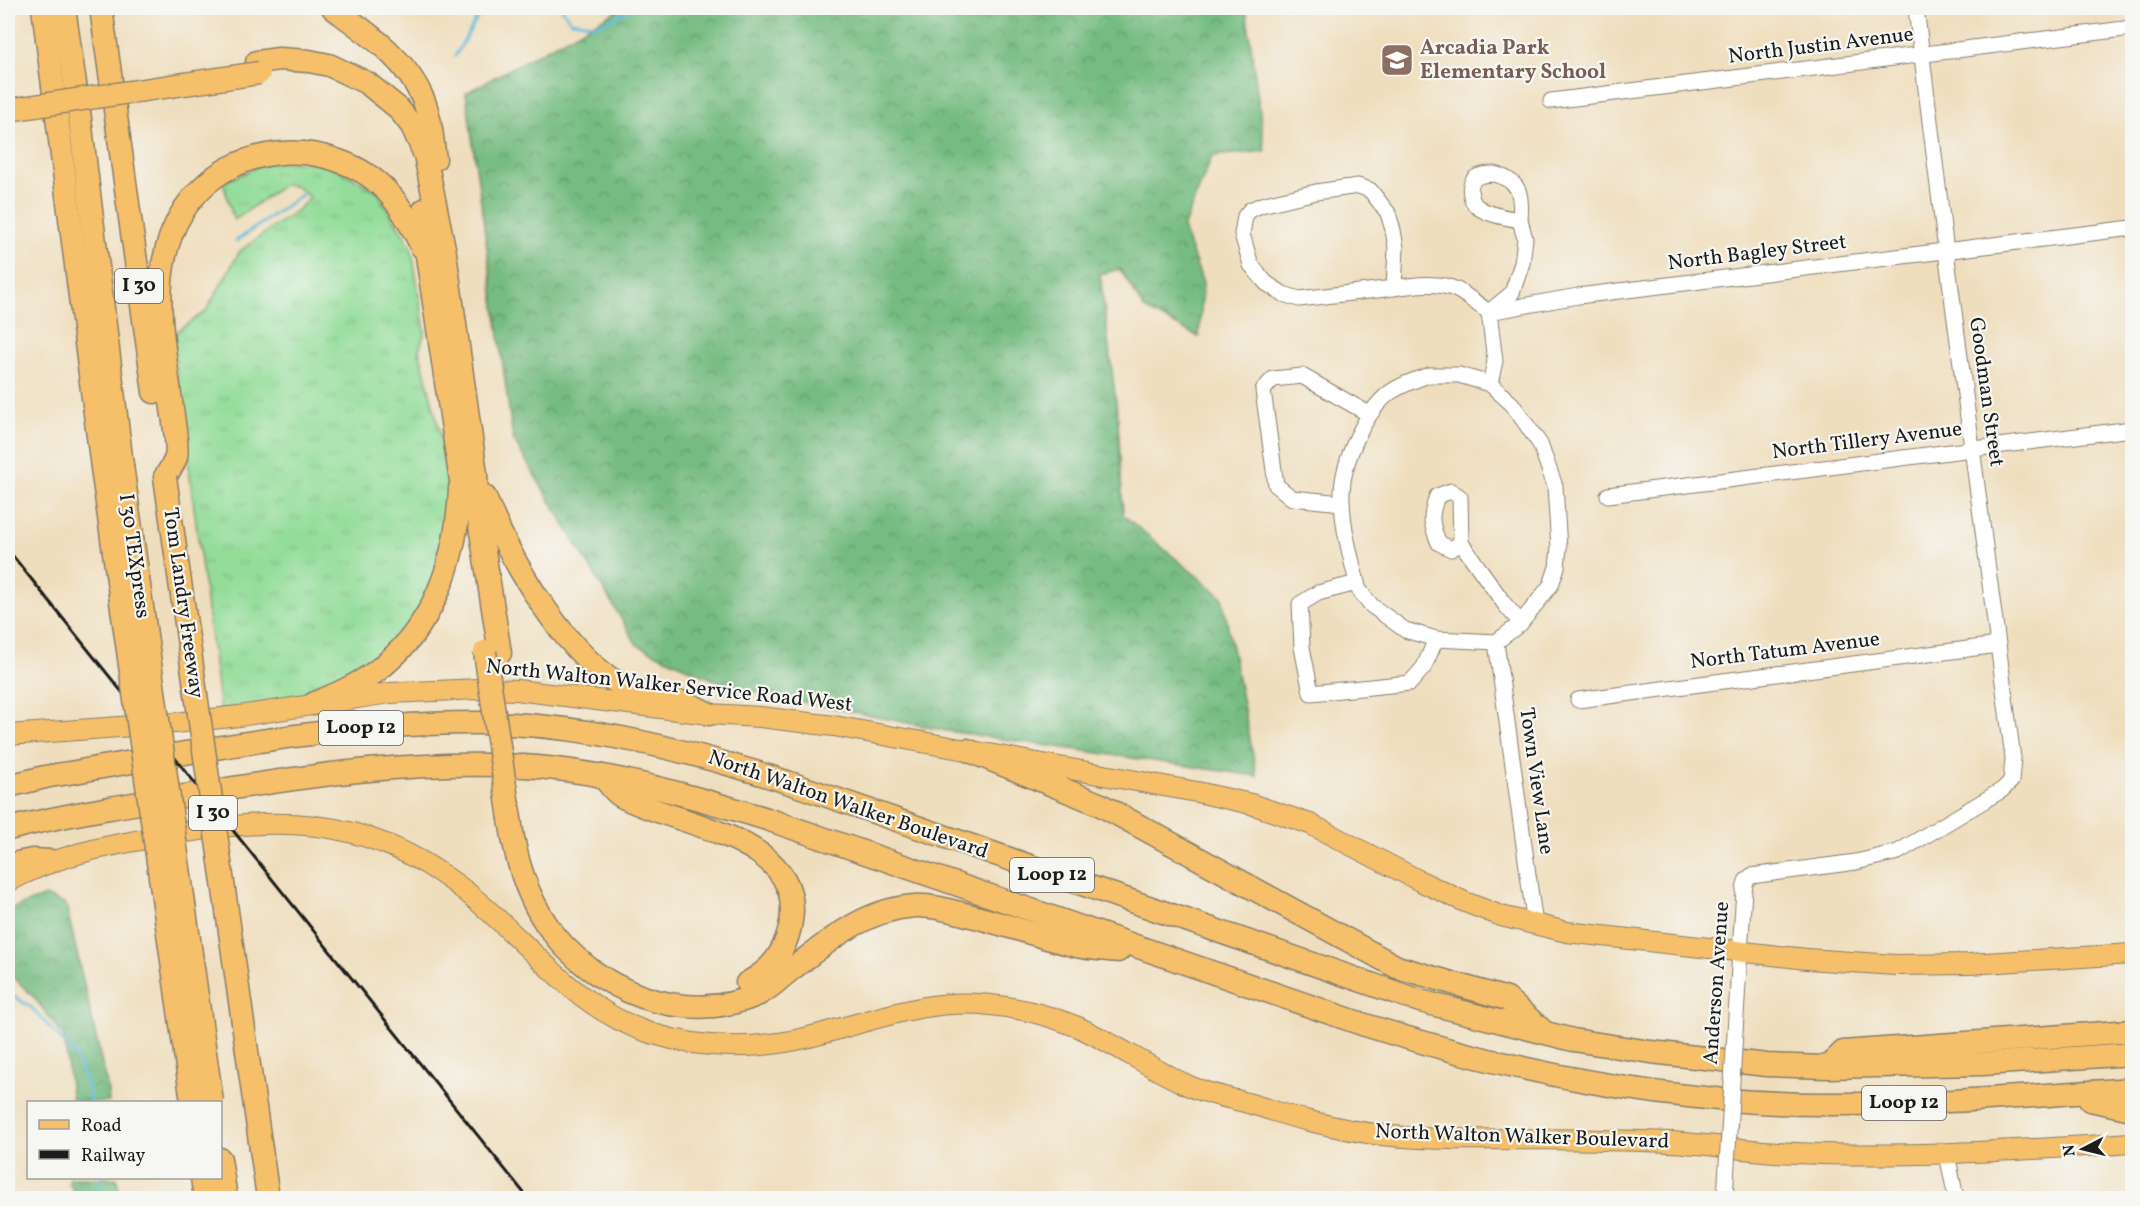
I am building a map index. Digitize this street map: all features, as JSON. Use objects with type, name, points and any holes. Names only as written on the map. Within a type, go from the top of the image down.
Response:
[{"type":"highway","points":[[29,8],[39,77],[58,115]]},
{"type":"highway","points":[[43,8],[112,467],[192,1101]]},
{"type":"highway","name":"I 30 TEXpress","points":[[64,8],[79,111],[112,467],[212,1101]]},
{"type":"highway","name":"Tom Landry Freeway","points":[[101,8],[169,464],[268,1198]]},
{"type":"highway","points":[[333,8],[389,50],[402,63],[424,101],[430,123],[442,209],[436,254]]},
{"type":"highway","points":[[8,110],[258,67],[292,59],[329,66],[367,82],[398,108],[412,126],[425,155],[436,254],[468,474],[478,513],[492,653],[517,819],[538,878],[550,904],[565,927],[608,964],[633,978],[661,987],[713,992],[731,989],[766,972],[786,944],[792,916],[790,897],[782,878],[771,862],[752,848],[730,837],[619,795],[602,776]]},
{"type":"highway","points":[[8,97],[258,67]]},
{"type":"highway","points":[[169,464],[160,312],[163,260],[169,238],[190,200],[219,173],[238,163],[279,153],[302,152],[326,156],[348,164],[368,175],[389,193],[436,254]]},
{"type":"highway","points":[[313,704],[373,674],[412,638],[436,597],[456,536],[468,474]]},
{"type":"highway","points":[[468,474],[512,557],[577,650],[593,665],[630,689],[685,703],[709,714]]},
{"type":"highway","name":"North Walton Walker Boulevard","points":[[8,786],[56,775],[321,732],[398,724],[483,723],[557,728],[636,740],[714,758],[1420,1001],[1573,1040],[1651,1052],[1767,1065],[1827,1067],[1983,1064],[2133,1054]]},
{"type":"highway","points":[[967,750],[1099,804],[1396,968],[1507,999],[1544,1032]]},
{"type":"highway","name":"North Walton Walker Boulevard","points":[[8,829],[46,819],[228,789],[382,768],[454,764],[525,766],[602,776],[700,799],[767,819],[1156,954],[1431,1046],[1570,1079],[1626,1088],[1750,1102],[1823,1104],[1894,1104],[2133,1089]]},
{"type":"highway","points":[[517,819],[514,847],[519,866],[533,901],[547,925],[565,948],[609,983],[661,1002],[710,1007],[736,1003],[762,992],[841,931],[890,910],[915,906],[939,908],[995,921],[1079,947],[1156,954]]},
{"type":"highway","points":[[8,865],[32,860],[51,861]]},
{"type":"highway","points":[[1827,1067],[1843,1052],[2133,1031]]},
{"type":"highway","points":[[2058,1094],[2133,1109]]},
{"type":"highway","points":[[222,1172],[226,1198]]},
{"type":"highway","points":[[202,1179],[205,1198]]},
{"type":"main road","name":"North Walton Walker Service Road West","points":[[8,735],[175,723],[239,716],[390,693],[479,688],[517,690],[709,714],[760,717],[823,725],[967,750]]},
{"type":"main road","points":[[967,750],[1175,787],[1251,804],[1310,824],[1465,902],[1501,916],[1590,936],[1739,952],[1895,965],[1969,964],[2133,954]]},
{"type":"main road","name":"North Walton Walker Boulevard","points":[[8,882],[51,861],[86,850],[124,842],[250,823],[287,822],[325,826],[362,834],[395,847],[429,865],[458,885],[582,997],[646,1032],[682,1041],[718,1046],[754,1047],[806,1038],[914,1008],[951,1004],[988,1004],[1041,1014],[1080,1028],[1191,1088],[1303,1120],[1380,1135],[1451,1139],[1682,1143],[1795,1153],[1947,1154],[2133,1143]]},
{"type":"street","name":"Goodman Street","points":[[1916,8],[2013,758],[2011,781]]},
{"type":"street","name":"North Justin Avenue","points":[[1551,101],[2133,28]]},
{"type":"street","points":[[1394,288],[1396,248],[1393,230],[1388,213],[1370,190],[1358,186],[1316,192],[1261,205],[1250,210],[1245,216],[1242,234],[1251,265],[1258,276],[1283,294],[1299,299],[1436,285],[1455,290],[1489,312],[1495,360],[1490,384]]},
{"type":"street","points":[[1489,312],[1512,293],[1522,263],[1525,239],[1520,220]]},
{"type":"street","name":"North Bagley Street","points":[[1489,312],[1578,296],[2133,228]]},
{"type":"street","points":[[1429,375],[1460,375],[1490,384],[1512,404],[1539,444],[1555,486],[1559,548],[1557,567],[1551,585],[1521,623],[1496,642],[1436,639],[1405,630],[1372,606],[1359,590],[1343,520],[1342,491],[1345,471],[1369,414],[1388,394],[1408,382],[1429,375]]},
{"type":"street","points":[[1342,503],[1292,498],[1276,485],[1263,390],[1273,379],[1302,376],[1369,414]]},
{"type":"street","name":"North Tillery Avenue","points":[[1608,495],[2133,429]]},
{"type":"street","points":[[1461,543],[1521,623]]},
{"type":"street","points":[[1357,583],[1318,593],[1300,604],[1302,647],[1311,693],[1410,683],[1424,667],[1436,639]]},
{"type":"street","name":"Town View Lane","points":[[1496,642],[1535,925]]},
{"type":"street","name":"North Tatum Avenue","points":[[1578,700],[1998,645]]},
{"type":"street","name":"Anderson Avenue","points":[[1725,1198],[1739,952],[1746,881],[1751,876],[1888,856],[1994,796],[2011,781]]},
{"type":"street","points":[[1947,1154],[1956,1198]]},
{"type":"green space","points":[[622,8],[1246,8],[1265,151],[1212,156],[1183,228],[1203,283],[1199,337],[1144,309],[1120,269],[1100,274],[1118,419],[1123,515],[1222,597],[1257,776],[947,731],[730,687],[637,645],[513,439],[466,93]]},
{"type":"green space","points":[[323,162],[376,190],[411,246],[425,332],[419,350],[443,445],[449,493],[442,557],[415,616],[382,653],[356,673],[311,694],[220,710],[172,335],[206,311],[240,251],[300,208],[310,197],[297,187],[285,184],[234,220],[223,183],[264,163]]},
{"type":"green space","points":[[45,896],[66,905],[109,1101],[72,1101],[64,1037],[34,997],[8,972],[8,910]]},
{"type":"green space","points":[[70,1179],[117,1179],[120,1198],[79,1198],[69,1184]]},
{"type":"waterway","points":[[455,56],[483,8]]},
{"type":"waterway","points":[[561,8],[571,21],[599,25],[633,8]]},
{"type":"waterway","points":[[236,241],[303,194]]},
{"type":"waterway","points":[[8,993],[31,1007],[75,1055],[88,1087],[90,1101]]},
{"type":"waterway","points":[[98,1179],[101,1198]]},
{"type":"railway","points":[[8,550],[528,1198]]},
{"type":"place","name":"Arcadia Park Elementary School","points":[[1397,60]]}]
